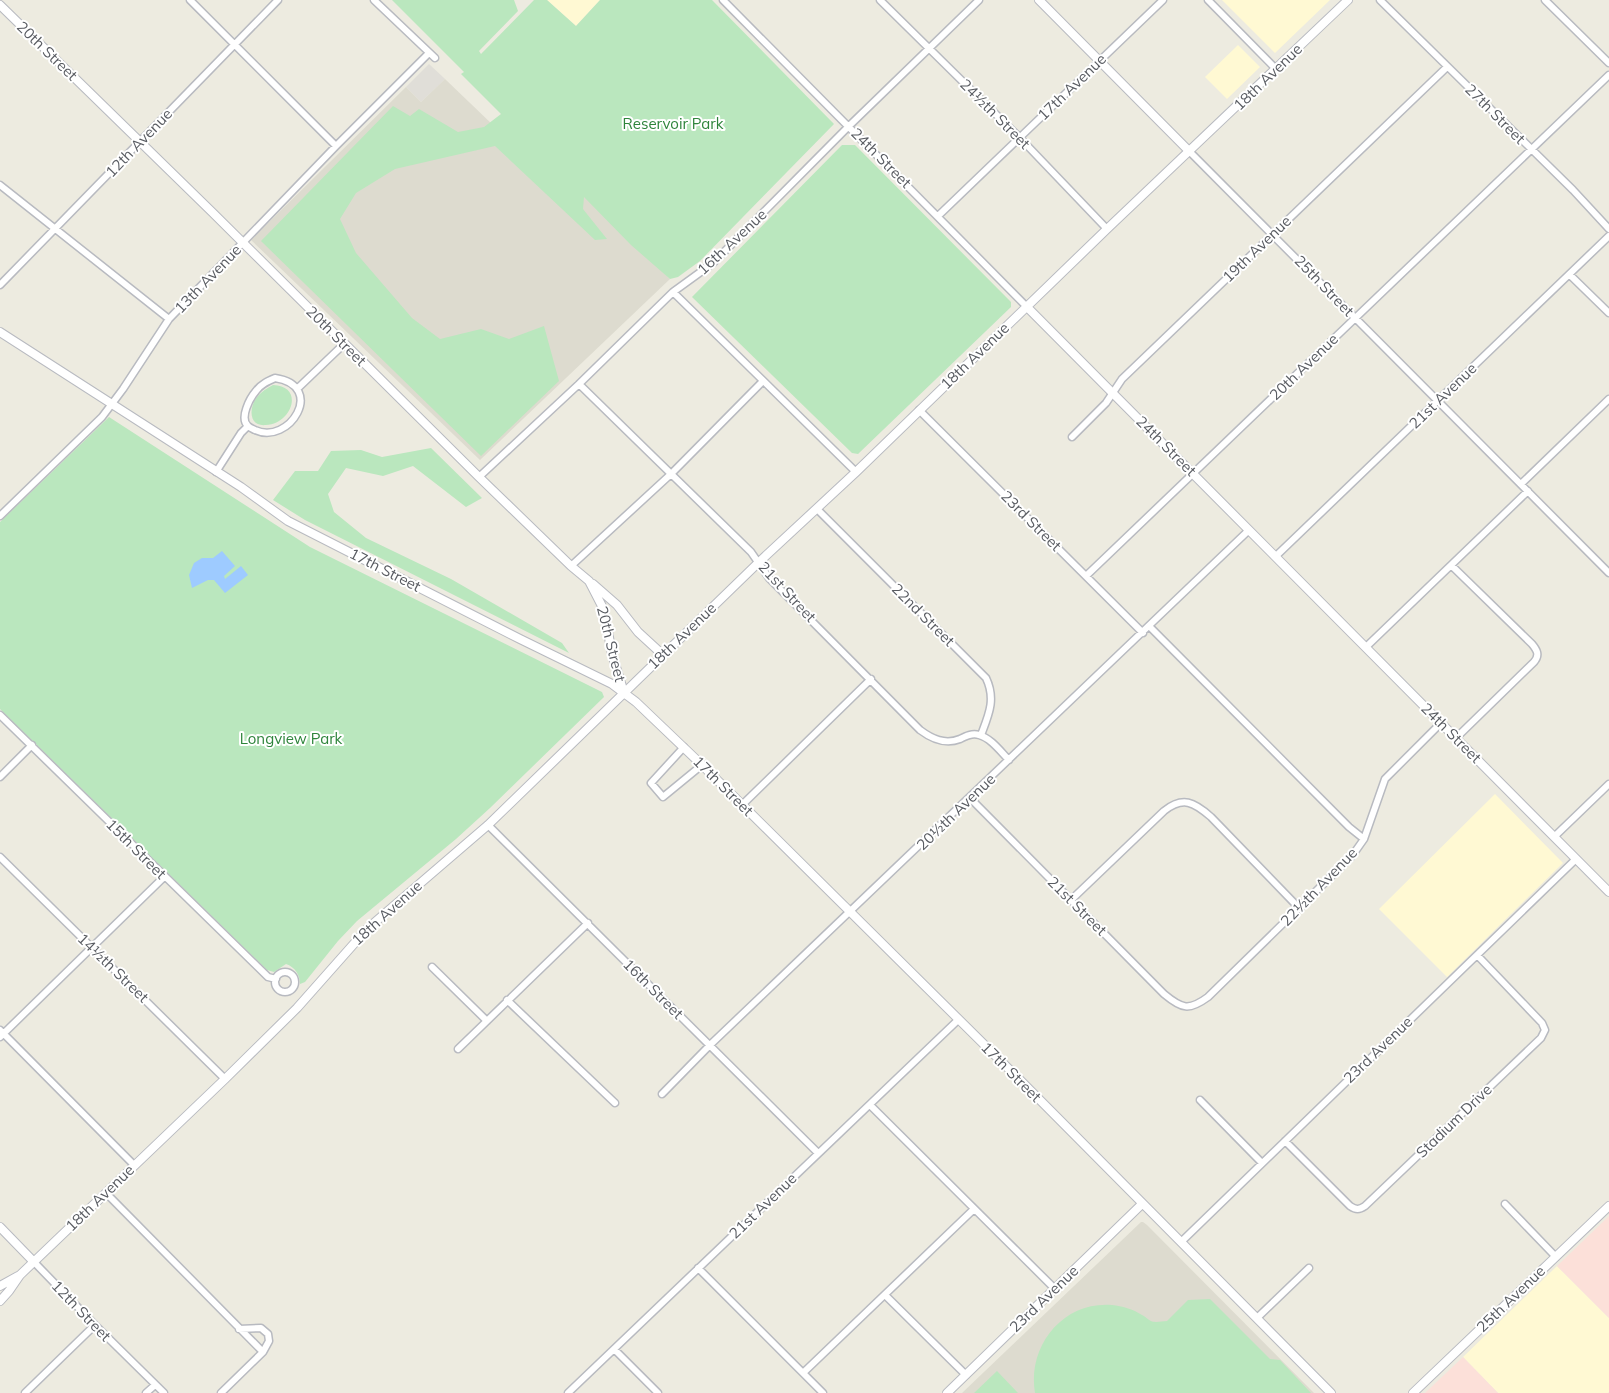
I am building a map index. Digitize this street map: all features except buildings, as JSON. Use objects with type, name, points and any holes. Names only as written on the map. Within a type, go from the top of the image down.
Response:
[{"type":"street","points":[[0,5],[6,0]]},
{"type":"street","points":[[190,0],[336,146]]},
{"type":"street","name":"12th Avenue","points":[[0,285],[278,0]]},
{"type":"street","points":[[374,0],[435,58]]},
{"type":"street","name":"24th Street","points":[[723,0],[1609,892]]},
{"type":"street","name":"24½th Street","points":[[880,0],[1020,138],[1107,229]]},
{"type":"street","name":"16th Avenue","points":[[479,477],[579,384],[673,292],[713,263],[849,126],[979,0]]},
{"type":"street","name":"25th Street","points":[[1039,0],[1609,573]]},
{"type":"street","name":"17th Avenue","points":[[938,216],[1163,0]]},
{"type":"street","points":[[1208,0],[1276,69]]},
{"type":"street","name":"18th Avenue","points":[[0,1286],[20,1275],[34,1262],[225,1079],[296,1008],[367,929],[488,825],[758,563],[856,472],[1107,229],[1348,0]]},
{"type":"street","name":"27th Street","points":[[1380,0],[1579,196],[1609,229]]},
{"type":"street","points":[[1545,0],[1609,64]]},
{"type":"street","name":"20th Street","points":[[0,5],[479,477],[589,581],[604,610],[612,654],[624,693]]},
{"type":"street","name":"13th Avenue","points":[[0,516],[102,417],[169,319],[336,146],[429,53]]},
{"type":"street","name":"19th Avenue","points":[[1072,437],[1106,403],[1122,380],[1447,67]]},
{"type":"street","name":"20th Avenue","points":[[1086,576],[1609,75]]},
{"type":"street","points":[[0,185],[169,319]]},
{"type":"street","name":"21st Avenue","points":[[1276,556],[1609,236]]},
{"type":"street","points":[[1570,274],[1609,313]]},
{"type":"street","points":[[673,292],[856,472]]},
{"type":"street","name":"17th Street","points":[[0,332],[288,521],[612,684],[636,702],[742,804],[1331,1393]]},
{"type":"street","points":[[297,389],[344,344]]},
{"type":"street","points":[[275,378],[280,379],[290,382],[297,389],[302,400],[297,416],[292,422],[280,430],[268,433],[260,432],[248,426],[245,421],[245,413],[248,403],[255,391],[266,381],[275,378]]},
{"type":"street","points":[[571,566],[671,474],[763,381]]},
{"type":"street","name":"21st Street","points":[[579,384],[751,552],[769,578],[920,730],[934,739],[947,742],[969,735],[981,735]]},
{"type":"street","points":[[1521,484],[1609,399]]},
{"type":"street","name":"23rd Street","points":[[919,410],[1143,633]]},
{"type":"street","points":[[216,472],[241,433],[248,426]]},
{"type":"street","points":[[1366,648],[1528,491]]},
{"type":"street","name":"22nd Street","points":[[817,509],[986,678],[992,691],[992,698],[990,710],[981,735]]},
{"type":"street","name":"20½th Avenue","points":[[662,1094],[710,1045],[1249,530]]},
{"type":"street","points":[[1452,566],[1538,652],[1537,659],[1456,738]]},
{"type":"street","points":[[589,581],[618,605],[638,632],[663,655]]},
{"type":"street","points":[[1149,626],[1349,827],[1364,839]]},
{"type":"street","points":[[742,804],[871,679]]},
{"type":"street","name":"15th Street","points":[[0,715],[268,977],[276,979]]},
{"type":"street","name":"22½th Avenue","points":[[1188,1007],[1196,1005],[1208,997],[1352,856],[1364,839],[1385,779],[1441,723]]},
{"type":"street","points":[[981,735],[994,744],[1009,760]]},
{"type":"street","points":[[0,777],[32,745]]},
{"type":"street","points":[[684,747],[651,783],[663,797],[702,765]]},
{"type":"street","points":[[1554,837],[1609,784]]},
{"type":"street","name":"21st Street","points":[[970,798],[1164,994],[1175,1003],[1188,1007]]},
{"type":"street","points":[[1071,900],[1164,811],[1172,805],[1186,802],[1199,806],[1300,908]]},
{"type":"street","name":"16th Street","points":[[488,825],[818,1153]]},
{"type":"street","name":"14½th Street","points":[[0,857],[225,1079]]},
{"type":"street","name":"23rd Avenue","points":[[1180,1242],[1576,859]]},
{"type":"street","points":[[134,1165],[1,1034],[164,877]]},
{"type":"street","points":[[458,1049],[588,924]]},
{"type":"street","name":"Stadium Drive","points":[[1285,1141],[1350,1206],[1354,1209],[1360,1209],[1540,1038],[1545,1030],[1542,1023],[1477,954]]},
{"type":"street","points":[[432,967],[487,1021]]},
{"type":"street","points":[[507,1000],[615,1104]]},
{"type":"street","name":"21st Avenue","points":[[568,1393],[958,1020]]},
{"type":"street","points":[[1200,1100],[1262,1163]]},
{"type":"street","points":[[870,1105],[1054,1288]]},
{"type":"street","points":[[106,1193],[262,1352]]},
{"type":"street","name":"23rd Avenue","points":[[947,1393],[1142,1204]]},
{"type":"street","points":[[1506,1204],[1556,1257]]},
{"type":"street","name":"25th Avenue","points":[[1413,1393],[1609,1206]]},
{"type":"street","points":[[803,1373],[974,1209]]},
{"type":"street","name":"12th Street","points":[[0,1227],[95,1326],[164,1393]]},
{"type":"street","points":[[698,1268],[823,1393]]},
{"type":"street","points":[[1257,1318],[1309,1268]]},
{"type":"street","name":"18th Avenue","points":[[0,1301],[10,1291],[20,1275]]},
{"type":"street","points":[[885,1296],[966,1375]]},
{"type":"street","points":[[25,1393],[95,1326]]},
{"type":"street","points":[[221,1393],[262,1352],[270,1341],[268,1334],[264,1330],[257,1328],[239,1329]]},
{"type":"street","points":[[614,1349],[658,1393]]},
{"type":"street","points":[[146,1393],[155,1385]]},
{"type":"shaded area","points":[[547,0],[600,0],[576,26]]},
{"type":"shaded area","points":[[1222,0],[1330,0],[1275,53]]},
{"type":"shaded area","points":[[1238,45],[1260,67],[1227,99],[1205,77]]},
{"type":"shaded area","points":[[429,64],[445,79],[421,102],[406,87]]},
{"type":"shaded area","points":[[445,79],[494,126],[504,116],[670,279],[480,460],[251,240],[406,87],[421,102]]},
{"type":"shaded area","points":[[1495,794],[1563,863],[1447,977],[1379,909]]},
{"type":"shaded area","points":[[1609,1216],[1609,1318],[1557,1266]]},
{"type":"shaded area","points":[[1141,1222],[1147,1225],[1314,1393],[962,1393]]},
{"type":"shaded area","points":[[1557,1266],[1609,1318],[1609,1392],[1498,1393],[1463,1357]]},
{"type":"shaded area","points":[[1463,1357],[1498,1393],[1425,1393]]},
{"type":"green space","name":"Reservoir Park","points":[[392,0],[514,0],[518,11],[479,51],[481,54],[534,0],[547,0],[576,26],[600,0],[712,0],[834,124],[700,261],[678,277],[670,279],[631,245],[584,197],[583,209],[607,239],[595,240],[495,146],[395,169],[356,193],[340,219],[356,253],[412,318],[440,339],[481,329],[509,339],[544,326],[559,381],[481,456],[261,241],[393,106],[410,116],[419,109],[458,132],[484,127],[501,114],[461,74],[464,72]]},
{"type":"green space","points":[[842,145],[855,145],[1011,302],[1011,307],[858,454],[852,453],[692,297]]},
{"type":"green space","points":[[273,385],[283,387],[289,392],[292,398],[291,405],[283,418],[275,423],[260,425],[253,420],[252,406],[264,390]]},
{"type":"green space","name":"Longview Park","points":[[109,417],[310,547],[602,692],[604,697],[456,839],[357,921],[305,982],[300,984],[296,972],[286,964],[274,972],[267,970],[0,709],[0,522]]},
{"type":"green space","points":[[431,448],[482,498],[466,507],[413,466],[383,476],[346,468],[328,494],[334,512],[366,538],[451,579],[562,643],[569,653],[305,520],[273,500],[295,471],[318,471],[331,451],[361,450],[382,457]]},
{"type":"green space","points":[[1210,1299],[1270,1359],[1280,1360],[1311,1393],[1035,1393],[1034,1376],[1037,1359],[1043,1343],[1052,1330],[1078,1310],[1094,1306],[1116,1305],[1135,1311],[1151,1321],[1159,1322],[1167,1321],[1188,1300]]},
{"type":"green space","points":[[997,1371],[1018,1393],[974,1393]]},
{"type":"water","points":[[222,551],[235,566],[224,576],[225,579],[241,566],[248,575],[225,593],[214,580],[208,580],[192,588],[189,575],[194,563],[202,558],[213,558]]}]
